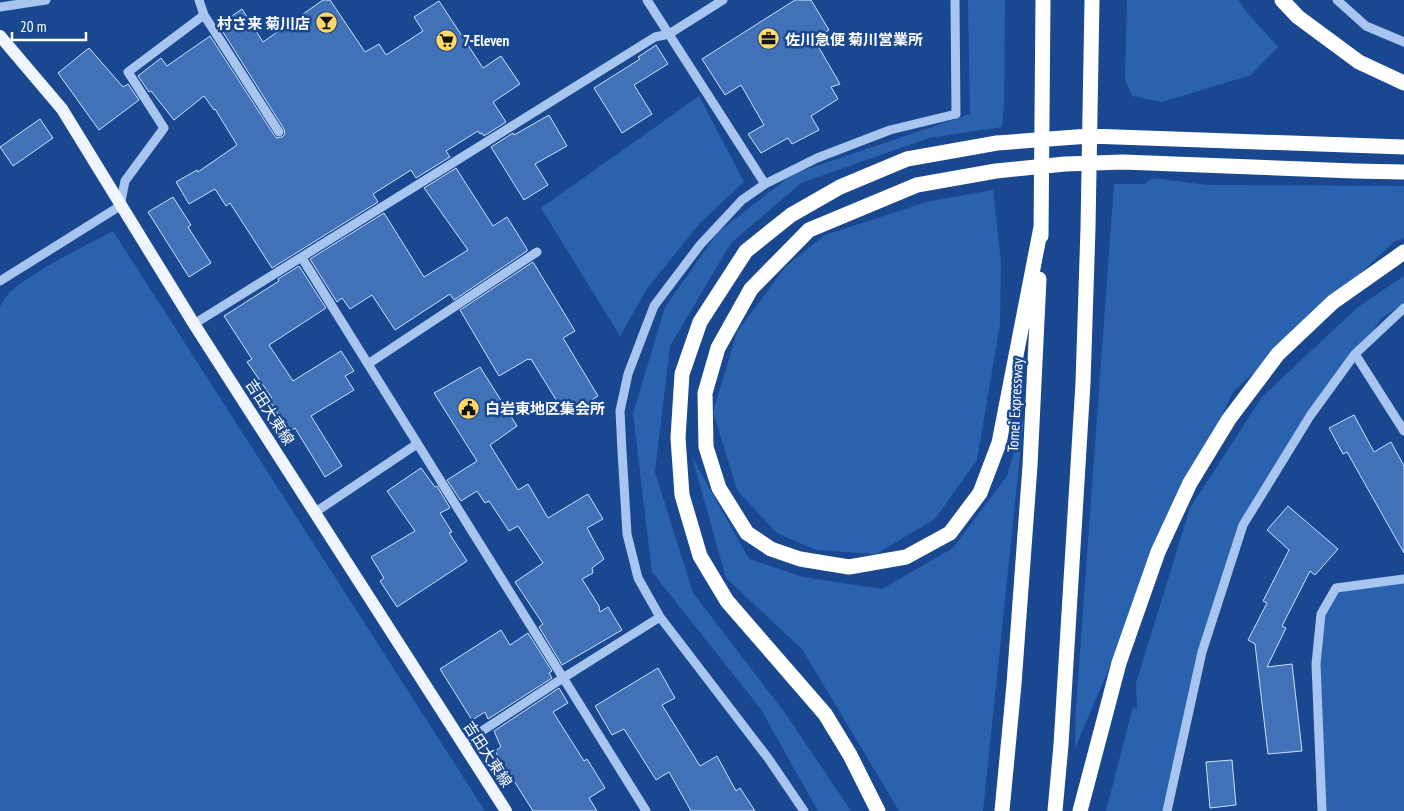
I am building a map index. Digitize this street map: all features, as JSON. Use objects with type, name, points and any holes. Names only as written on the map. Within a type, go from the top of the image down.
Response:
[{"type":"highway","name":"Tomei Expressway","points":[[1002,811],[1014,684],[1030,466],[1041,227],[1044,0]]},
{"type":"highway","points":[[1055,811],[1062,745],[1083,393],[1092,0]]},
{"type":"highway","points":[[1282,0],[1298,17],[1359,62],[1404,83]]},
{"type":"highway","points":[[878,811],[850,756],[825,714],[726,601],[700,556],[682,495],[678,438],[682,374],[700,322],[746,251],[791,215],[840,187],[907,159],[997,143],[1089,136],[1404,147]]},
{"type":"highway","points":[[1041,227],[999,443],[980,493],[950,533],[906,557],[849,567],[800,559],[771,550],[747,533],[719,488],[706,447],[705,393],[718,348],[751,289],[809,230],[917,185],[996,171],[1065,164],[1123,162],[1404,172]]},
{"type":"highway","points":[[1080,811],[1119,663],[1158,552],[1190,483],[1228,419],[1278,354],[1334,302],[1404,252]]},
{"type":"main road","name":"吉田大東線","points":[[0,36],[62,109],[194,324],[506,811]]},
{"type":"street","points":[[0,7],[46,0]]},
{"type":"street","points":[[199,0],[204,15],[279,132]]},
{"type":"street","points":[[647,0],[765,184]]},
{"type":"street","points":[[194,324],[655,37],[669,34],[723,0]]},
{"type":"street","points":[[804,811],[768,758],[660,617],[638,578],[627,534],[620,411],[628,374],[654,306],[700,244],[742,200],[765,184],[816,158],[890,130],[956,114],[955,0]]},
{"type":"street","points":[[1337,0],[1366,26],[1404,42]]},
{"type":"street","points":[[0,281],[120,206],[125,181],[164,128],[128,72],[204,15]]},
{"type":"street","points":[[368,364],[537,252]]},
{"type":"street","points":[[302,258],[646,811]]},
{"type":"street","points":[[1167,811],[1202,652],[1244,525],[1310,416],[1355,354],[1404,308]]},
{"type":"street","points":[[1355,354],[1404,431]]},
{"type":"street","points":[[314,513],[417,444]]},
{"type":"street","points":[[1322,811],[1316,664],[1320,614],[1336,588],[1404,579]]},
{"type":"street","points":[[462,744],[660,617]]},
{"type":"shaded area","points":[[968,0],[1005,0],[1002,127],[929,138],[801,183],[731,243],[670,346],[655,472],[693,593],[785,713],[851,811],[818,811],[760,708],[652,572],[633,414],[665,307],[718,232],[793,174],[970,114]]},
{"type":"shaded area","points":[[1127,0],[1238,0],[1278,47],[1251,75],[1162,102],[1132,96],[1125,79]]},
{"type":"shaded area","points":[[699,96],[744,182],[700,223],[646,290],[620,336],[541,208]]},
{"type":"shaded area","points":[[1153,178],[1207,185],[1404,186],[1404,238],[1394,242],[1233,392],[1165,537],[1075,748],[1076,707],[1114,184],[1144,184]]},
{"type":"shaded area","points":[[993,190],[1001,262],[1000,324],[977,460],[935,519],[876,554],[816,550],[777,533],[737,490],[713,412],[737,332],[786,266],[825,235],[930,201]]},
{"type":"shaded area","points":[[113,231],[485,811],[0,811],[0,307],[11,291],[34,274]]},
{"type":"shaded area","points":[[1404,276],[1404,304],[1383,317],[1303,420],[1256,505],[1224,583],[1195,681],[1169,811],[1106,811],[1133,706],[1137,710],[1136,683],[1190,508],[1262,397],[1358,307]]},
{"type":"shaded area","points":[[1024,417],[983,811],[899,811],[802,649],[726,578],[692,457],[749,559],[803,577],[882,589],[953,548],[1007,476]]},
{"type":"shaded area","points":[[1404,579],[1404,811],[1322,811],[1316,664],[1321,614],[1336,588]]},
{"type":"building","points":[[323,0],[330,0],[365,52],[379,44],[386,55],[423,31],[414,17],[439,1],[483,68],[501,56],[520,84],[493,102],[506,122],[484,136],[478,131],[446,151],[450,157],[416,178],[411,170],[373,194],[378,202],[272,268],[230,203],[226,206],[215,189],[189,204],[176,182],[197,170],[198,172],[237,145],[215,109],[204,96],[174,120],[151,91],[149,92],[138,76],[161,58],[167,66],[210,36],[274,135],[277,138],[282,137],[285,134],[284,129],[221,29],[226,26],[223,22],[242,9],[263,42]]},
{"type":"building","points":[[795,0],[811,0],[829,30],[814,39],[840,84],[831,87],[838,99],[811,116],[819,130],[792,144],[788,138],[761,153],[748,134],[764,125],[741,85],[725,95],[702,59]]},
{"type":"building","points":[[656,45],[668,64],[634,85],[652,114],[622,133],[594,88],[640,59],[638,57]]},
{"type":"building","points":[[89,48],[123,87],[128,84],[139,100],[99,130],[58,73]]},
{"type":"building","points":[[549,115],[567,146],[535,164],[548,185],[524,200],[491,147],[513,133],[514,135]]},
{"type":"building","points":[[40,119],[53,138],[13,166],[0,147]]},
{"type":"building","points":[[456,168],[493,226],[507,217],[527,251],[454,300],[450,294],[395,330],[372,295],[350,309],[342,298],[337,302],[310,259],[384,213],[424,277],[468,250],[424,188]]},
{"type":"building","points":[[173,197],[191,225],[188,227],[211,263],[189,277],[148,212]]},
{"type":"building","points":[[533,262],[575,331],[563,338],[598,396],[566,416],[531,359],[499,376],[460,310]]},
{"type":"building","points":[[299,266],[326,308],[269,345],[293,381],[341,351],[354,371],[345,376],[354,390],[311,416],[342,466],[325,477],[295,428],[289,432],[269,400],[272,398],[247,362],[252,359],[224,316]]},
{"type":"building","points":[[480,367],[517,426],[490,445],[518,490],[528,484],[548,518],[588,494],[603,519],[587,528],[604,559],[592,568],[593,573],[582,579],[599,606],[600,612],[608,607],[622,630],[562,665],[539,627],[543,624],[515,582],[543,563],[518,526],[509,531],[489,501],[485,503],[477,491],[461,501],[447,480],[477,461],[434,393]]},
{"type":"building","points":[[1354,415],[1374,452],[1391,442],[1404,466],[1404,553],[1347,452],[1343,454],[1329,428]]},
{"type":"building","points":[[421,468],[435,487],[437,486],[450,508],[440,513],[452,532],[449,533],[467,561],[397,607],[380,581],[384,578],[371,557],[415,531],[387,491]]},
{"type":"building","points":[[1288,506],[1338,549],[1315,575],[1310,571],[1282,626],[1286,628],[1267,667],[1292,664],[1302,751],[1268,754],[1255,644],[1248,640],[1267,603],[1263,601],[1289,550],[1267,530]]},
{"type":"building","points":[[501,630],[510,645],[528,633],[552,671],[549,673],[552,678],[488,719],[485,712],[472,720],[440,669]]},
{"type":"building","points":[[658,668],[675,698],[662,705],[700,766],[717,756],[736,791],[740,788],[755,811],[691,811],[669,772],[656,780],[624,729],[612,735],[595,706]]},
{"type":"building","points":[[559,688],[568,703],[553,712],[584,761],[587,759],[605,788],[589,798],[597,811],[533,811],[495,751],[501,747],[494,731]]},
{"type":"building","points":[[1232,760],[1236,805],[1210,808],[1206,762]]},
{"type":"place","name":"村さ来 菊川店","points":[[326,23]]},
{"type":"place","name":"佐川急便 菊川営業所","points":[[769,39]]},
{"type":"place","name":"7-Eleven","points":[[447,40]]},
{"type":"place","name":"白岩東地区集会所","points":[[469,408]]}]
